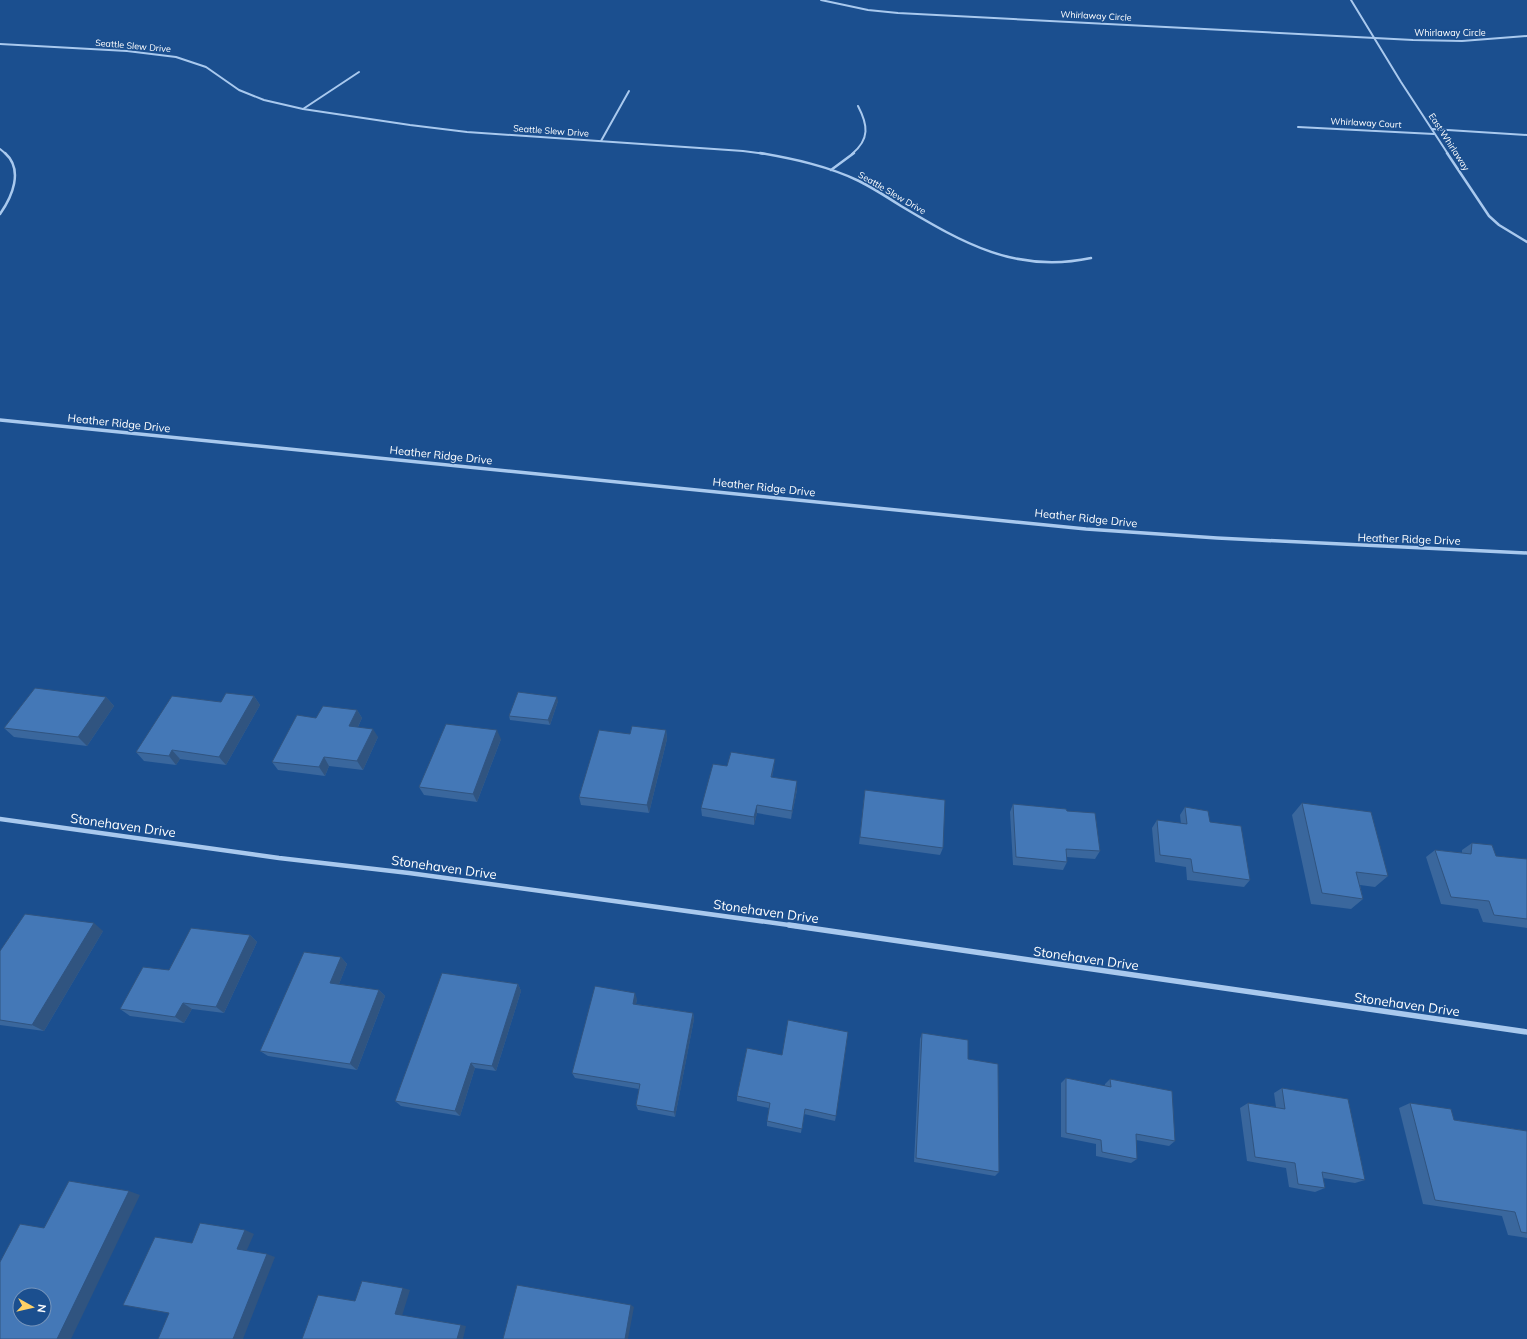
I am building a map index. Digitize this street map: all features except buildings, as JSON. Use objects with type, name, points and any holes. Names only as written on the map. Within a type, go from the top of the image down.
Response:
[{"type":"street","name":"Whirlaway Circle","points":[[820,0],[868,10],[898,13],[1373,38],[1455,41],[1527,36]]},
{"type":"street","points":[[1351,0],[1373,38]]},
{"type":"street","name":"East Whirlaway","points":[[1373,38],[1434,134],[1489,216],[1499,225],[1527,242]]},
{"type":"street","name":"Seattle Slew Drive","points":[[0,44],[127,50],[176,57],[206,67],[239,90],[250,95],[303,109],[467,132],[770,154],[803,161],[856,180],[934,225],[1007,257],[1036,263],[1053,264],[1091,258]]},
{"type":"street","points":[[303,109],[359,72]]},
{"type":"street","points":[[601,141],[629,91]]},
{"type":"street","points":[[831,170],[856,151],[867,134],[868,125],[858,106]]},
{"type":"street","name":"Whirlaway Court","points":[[1298,126],[1434,134]]},
{"type":"street","points":[[1432,129],[1527,135]]},
{"type":"street","points":[[0,149],[9,155],[16,174],[13,193],[0,214]]},
{"type":"street","name":"Heather Ridge Drive","points":[[0,420],[1111,530],[1367,546],[1527,553]]},
{"type":"street","name":"Stonehaven Drive","points":[[0,819],[280,858],[409,873],[749,919],[1081,969],[1527,1032]]}]
